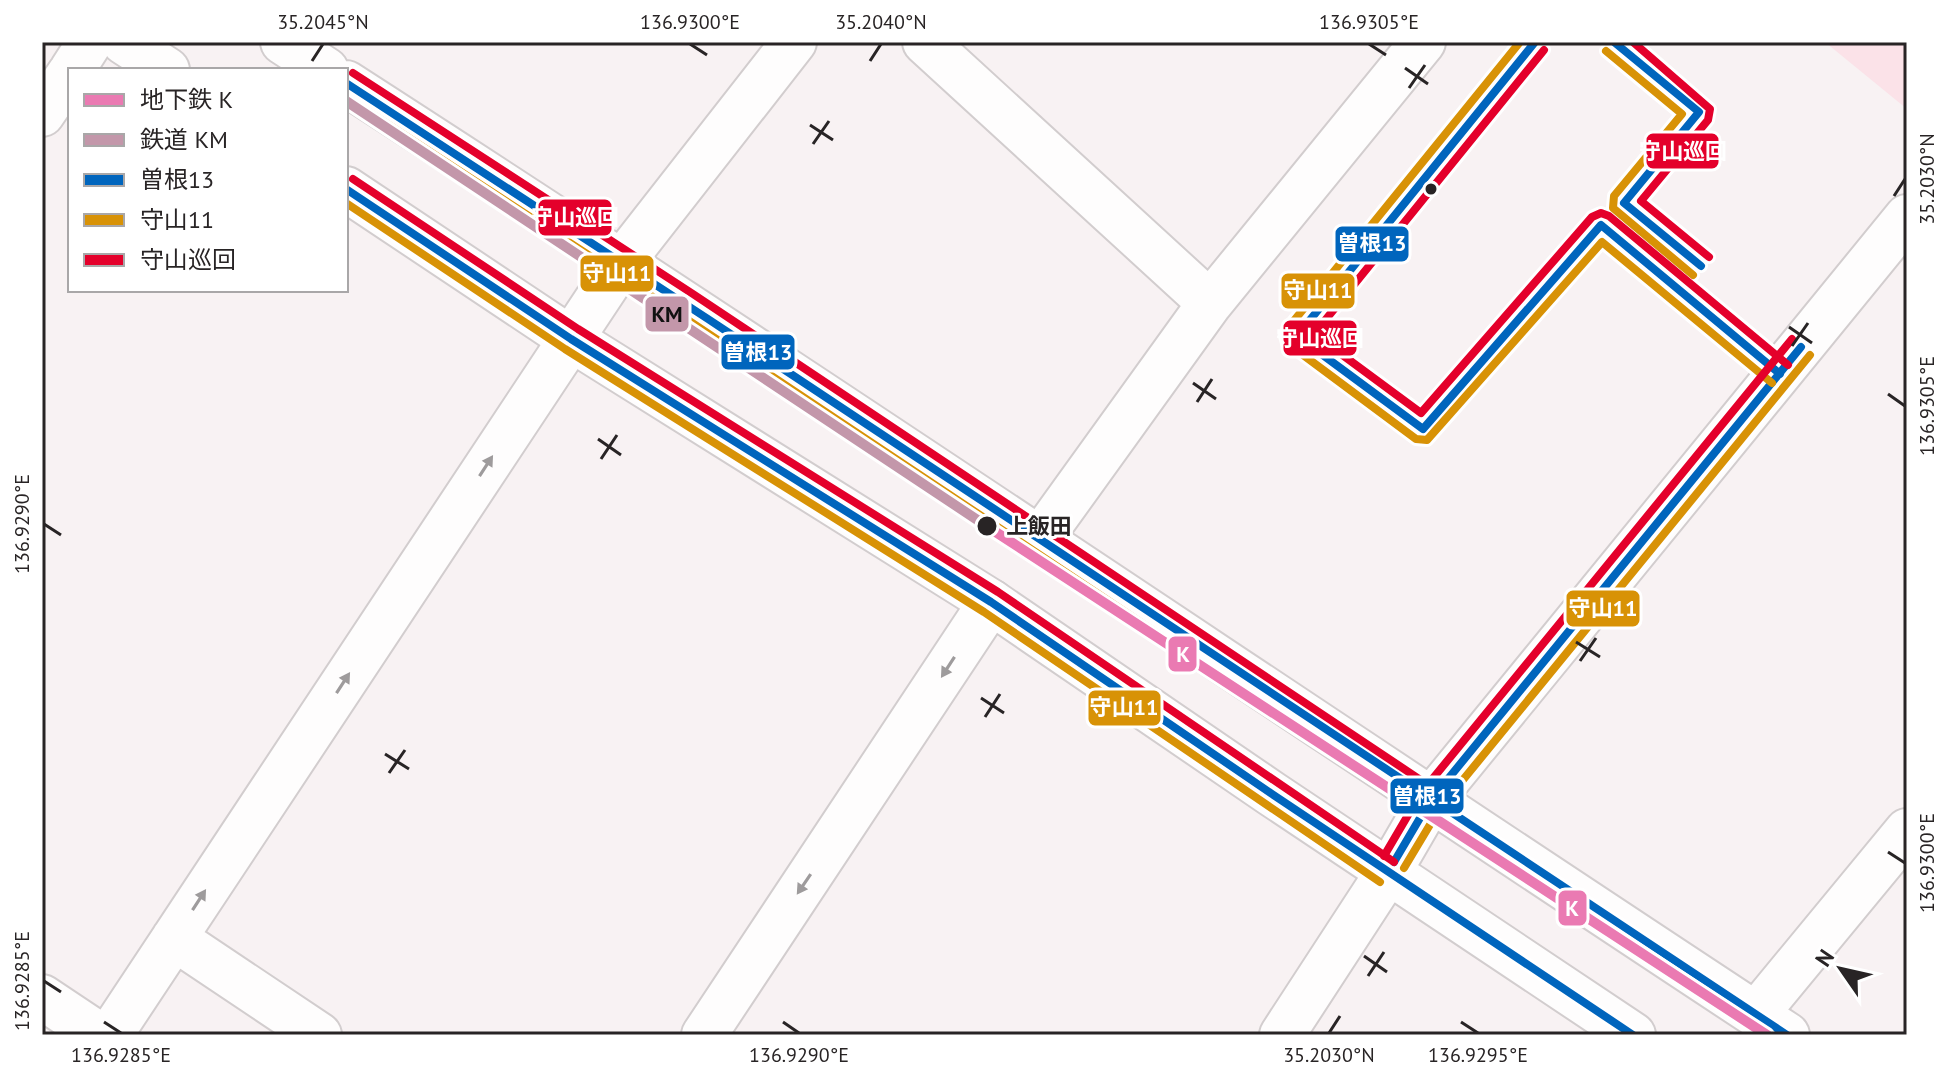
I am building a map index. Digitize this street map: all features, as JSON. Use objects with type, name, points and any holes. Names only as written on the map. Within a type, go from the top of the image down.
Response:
[{"type":"street","points":[[73,68],[90,42]]},
{"type":"street","points":[[124,42],[164,68]]},
{"type":"street","points":[[283,42],[323,68]]},
{"type":"street","points":[[110,1035],[622,262],[794,42]]},
{"type":"street","points":[[925,42],[1210,303]]},
{"type":"street","points":[[1040,539],[1210,303],[1423,42]]},
{"type":"street","points":[[42,114],[68,75]]},
{"type":"street","points":[[348,84],[622,262],[1771,1025],[1907,831]]},
{"type":"street","points":[[348,190],[571,339],[991,602],[1387,872],[1633,1035]]},
{"type":"street","points":[[1282,1035],[1430,801],[1907,217]]},
{"type":"street","points":[[704,1035],[991,602]]},
{"type":"street","points":[[174,938],[319,1035]]},
{"type":"street","points":[[42,997],[99,1035]]},
{"type":"shaded area","points":[[1825,42],[1907,42],[1907,109]]},
{"type":"metro line","name":"K","points":[[988,527],[1767,1035]]},
{"type":"rail line","name":"KM","points":[[348,102],[988,527]]},
{"type":"transit line","name":"守山11","points":[[1520,42],[1288,328],[1285,336],[1287,343],[1416,439],[1427,440],[1602,242],[1772,383]]},
{"type":"transit line","name":"曽根13","points":[[1535,42],[1297,336],[1423,429],[1601,225],[1780,374]]},
{"type":"transit line","name":"曽根13","points":[[1614,42],[1699,112],[1624,203],[1701,266]]},
{"type":"transit line","name":"守山巡回","points":[[1633,42],[1710,109],[1708,120],[1641,201],[1709,257]]},
{"type":"transit line","name":"守山巡回","points":[[1544,50],[1314,334],[1421,413],[1592,217],[1601,213],[1609,216],[1788,365]]},
{"type":"transit line","name":"守山11","points":[[1606,51],[1682,114],[1614,196],[1613,208],[1693,275]]},
{"type":"transit line","name":"守山巡回","points":[[353,73],[693,294],[1437,791]]},
{"type":"transit line","name":"曽根13","points":[[348,84],[708,319],[1787,1035]]},
{"type":"transit line","name":"守山11","points":[[348,98],[679,314],[1423,811]]},
{"type":"transit line","name":"守山巡回","points":[[353,179],[578,329],[998,592],[1394,862]]},
{"type":"transit line","name":"曽根13","points":[[348,190],[571,339],[991,602],[1633,1035]]},
{"type":"transit line","name":"守山11","points":[[348,204],[565,349],[984,612],[1380,882]]},
{"type":"transit line","name":"守山巡回","points":[[1384,856],[1421,793],[1792,339]]},
{"type":"transit line","name":"曽根13","points":[[1394,862],[1430,801],[1801,347]]},
{"type":"transit line","name":"守山11","points":[[1404,868],[1440,808],[1810,355]]},
{"type":"place","name":"上飯田","points":[[987,526]]}]
